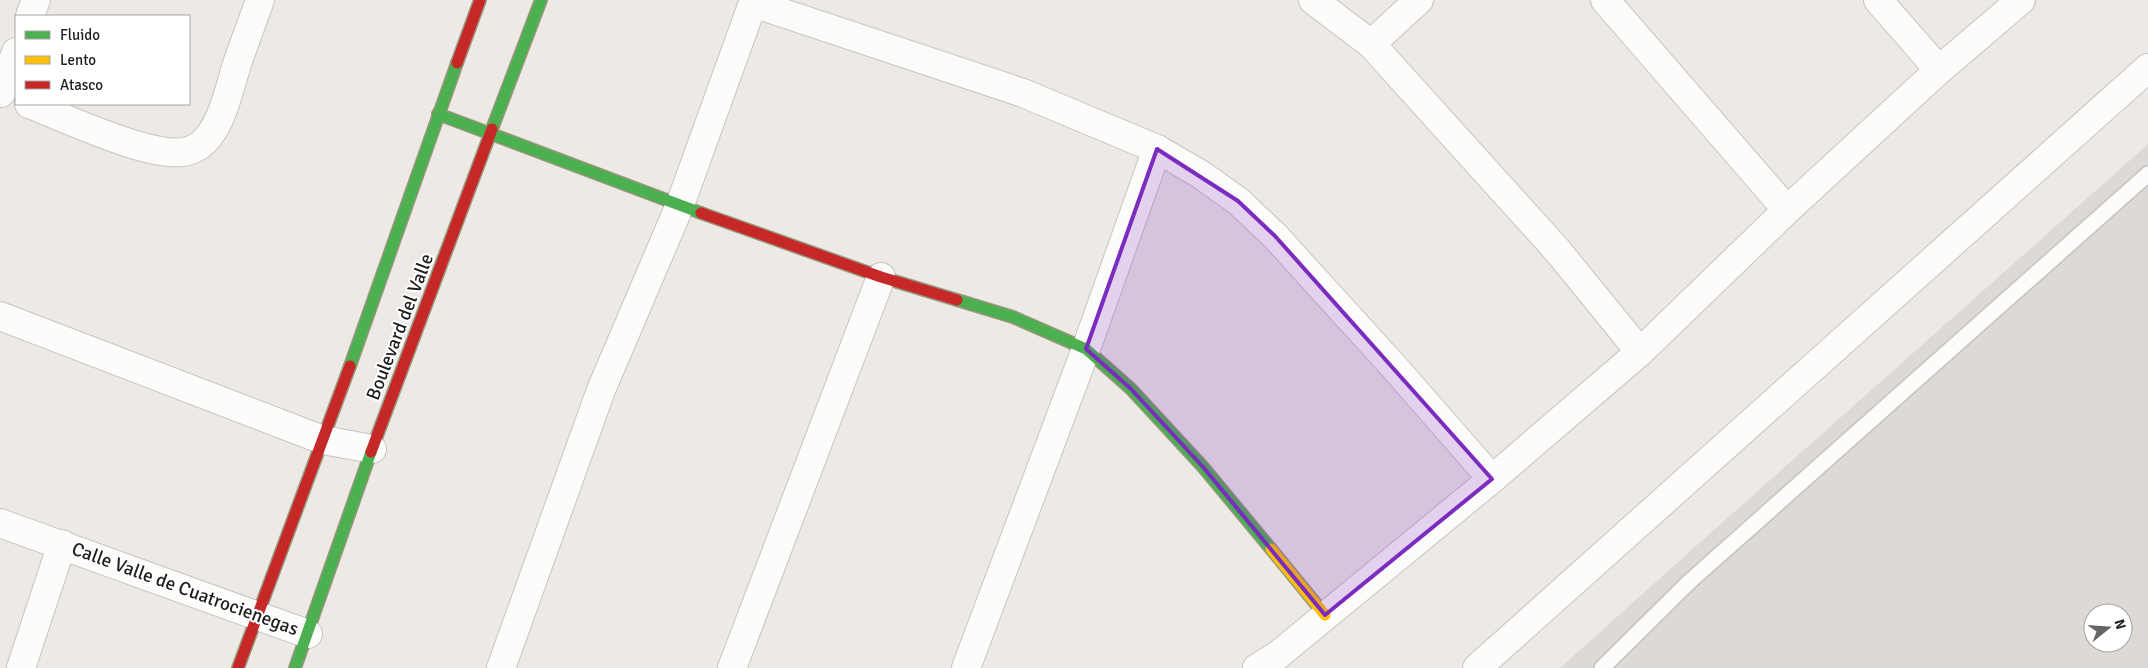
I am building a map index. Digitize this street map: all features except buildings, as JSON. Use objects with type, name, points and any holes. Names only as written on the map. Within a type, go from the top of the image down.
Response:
[{"type":"street","points":[[30,15],[36,0]]},
{"type":"street","points":[[32,105],[134,144],[160,151],[188,151],[200,145],[209,136],[216,124],[260,0]]},
{"type":"street","name":"Boulevard del Valle","points":[[238,668],[323,440],[480,0]]},
{"type":"street","name":"Boulevard del Valle","points":[[295,668],[372,449],[492,136],[541,0]]},
{"type":"street","points":[[1313,0],[1371,44],[1557,250],[1640,352]]},
{"type":"street","points":[[1371,44],[1419,0]]},
{"type":"street","points":[[1605,0],[1787,210]]},
{"type":"street","points":[[1878,0],[1939,70]]},
{"type":"street","points":[[1257,668],[1278,655],[1492,479],[1640,352],[1787,210],[1939,70],[2021,0]]},
{"type":"street","points":[[501,668],[601,390],[680,205],[754,2],[1022,94],[1157,149],[1200,174],[1238,201],[1276,236],[1492,479]]},
{"type":"street","points":[[6,95],[15,56]]},
{"type":"street","points":[[1477,668],[2148,68]]},
{"type":"street","points":[[438,114],[492,136],[881,277],[1012,318],[1050,332],[1086,349],[1131,389],[1204,467],[1325,616]]},
{"type":"street","points":[[966,668],[1086,349],[1157,149]]},
{"type":"street","points":[[732,668],[881,277]]},
{"type":"street","points":[[0,316],[323,440],[372,449]]},
{"type":"street","name":"Calle Valle de Cuatrocienegas","points":[[0,523],[308,634]]},
{"type":"street","name":"Calle Valle de Cuatrocienegas","points":[[21,668],[62,544]]},
{"type":"lane","points":[[1602,668],[1690,582],[2148,174]]},
{"type":"highlighted area","points":[[1157,149],[1238,201],[1275,236],[1492,479],[1325,615],[1203,467],[1131,389],[1086,349]]},
{"type":"shaded area","points":[[2148,144],[2148,668],[1560,668],[1687,554]]},
{"type":"traffic: fast","points":[[492,129],[541,0]]},
{"type":"traffic: fast","points":[[350,366],[457,63]]},
{"type":"traffic: fast","points":[[438,114],[701,213]]},
{"type":"traffic: fast","points":[[957,300],[1013,317],[1086,349],[1131,389],[1203,467],[1271,549]]},
{"type":"traffic: fast","points":[[295,668],[371,452]]},
{"type":"traffic: slow","points":[[1271,549],[1325,615]]},
{"type":"traffic: jam","points":[[457,63],[480,0]]},
{"type":"traffic: jam","points":[[371,452],[492,129]]},
{"type":"traffic: jam","points":[[701,213],[881,277],[957,300]]},
{"type":"traffic: jam","points":[[238,668],[350,366]]}]
